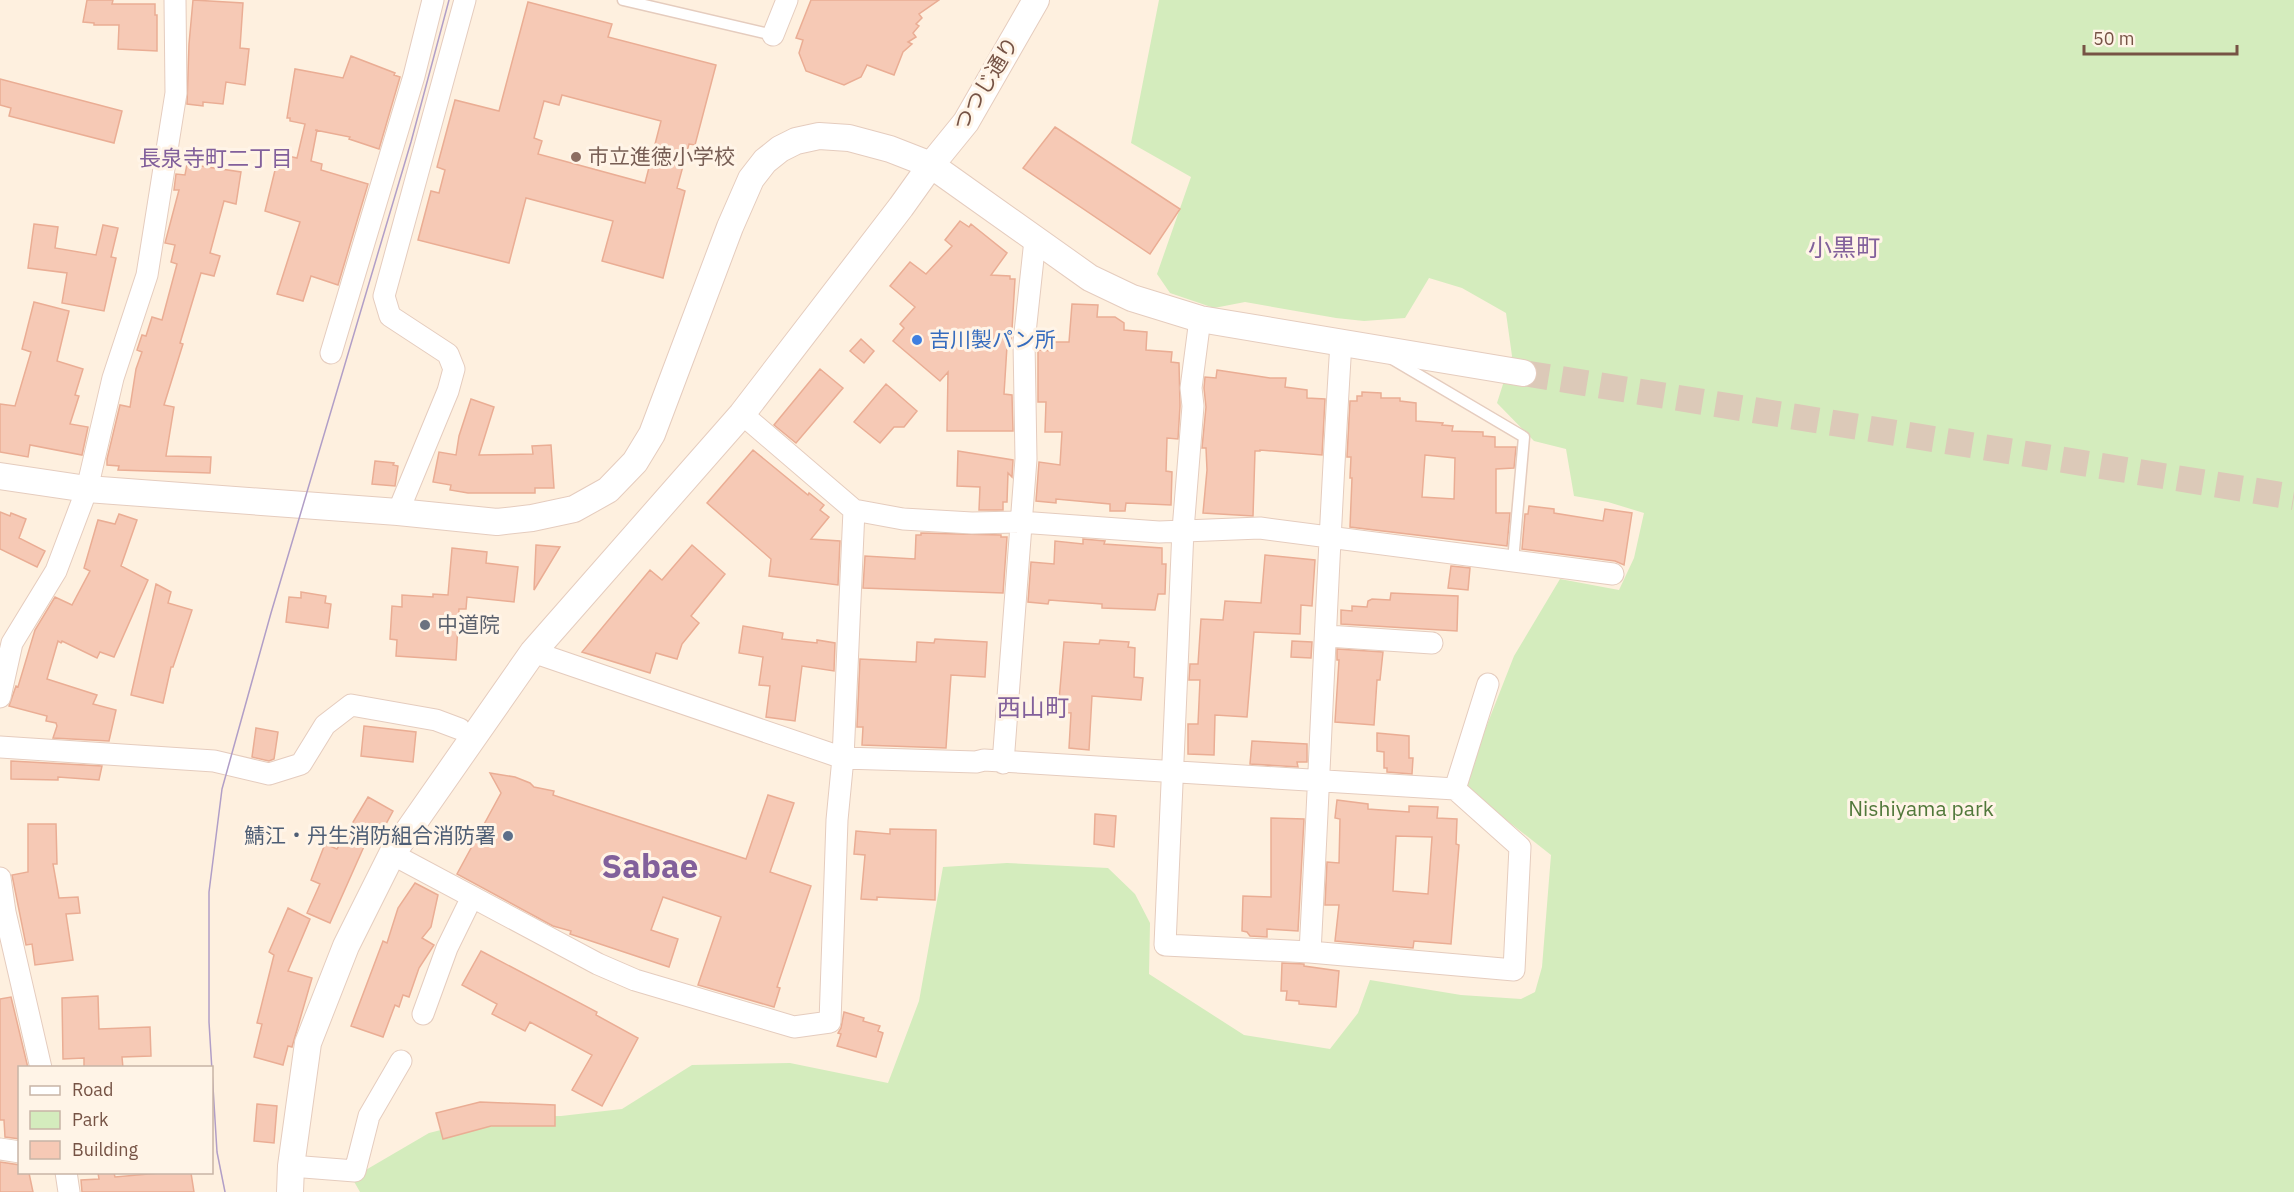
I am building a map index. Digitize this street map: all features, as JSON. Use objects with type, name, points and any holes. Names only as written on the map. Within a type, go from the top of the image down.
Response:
[{"type":"street","points":[[0,697],[12,643],[56,571],[87,489],[113,378],[147,275],[176,93],[175,0]]},
{"type":"street","points":[[331,353],[414,76],[433,0]]},
{"type":"street","points":[[398,512],[448,391],[454,369],[448,354],[390,315],[384,296],[465,0]]},
{"type":"street","points":[[773,35],[787,0]]},
{"type":"street","name":"つつじ通り","points":[[290,1192],[291,1166],[308,1043],[346,945],[392,854],[533,652],[742,414],[966,122],[1036,0]]},
{"type":"street","points":[[0,476],[87,489],[398,512],[497,522],[532,518],[574,509],[608,490],[635,462],[652,434],[730,227],[751,179],[765,161],[780,149],[796,141],[819,136],[849,138],[890,149],[931,165],[1090,278],[1132,298],[1200,319],[1523,373]]},
{"type":"street","points":[[1003,763],[1026,459],[1024,342],[1035,240]]},
{"type":"street","points":[[533,652],[843,758],[976,762],[984,760],[1003,763],[1174,772],[1320,780],[1455,789],[1520,848],[1514,970],[1310,952],[1165,945],[1174,772],[1183,530],[1193,406],[1191,388],[1200,319]]},
{"type":"street","points":[[1310,952],[1327,636],[1328,537],[1341,343]]},
{"type":"street","points":[[742,414],[854,510],[903,519],[972,523],[1020,522],[1159,532],[1260,528],[1613,574]]},
{"type":"street","points":[[392,854],[598,964],[635,980],[794,1027],[830,1022],[837,820],[843,758],[854,510]]},
{"type":"street","points":[[1327,636],[1432,643]]},
{"type":"street","points":[[1455,789],[1488,684]]},
{"type":"street","points":[[0,747],[214,761],[269,774],[301,764],[325,725],[351,705],[436,720],[460,729]]},
{"type":"street","points":[[0,878],[5,912],[41,1066]]},
{"type":"street","points":[[423,1014],[447,948],[472,897]]},
{"type":"street","points":[[291,1166],[355,1171],[369,1116],[401,1061]]},
{"type":"street","points":[[0,1149],[18,1152]]},
{"type":"street","points":[[66,1174],[69,1192]]},
{"type":"lane","points":[[623,0],[773,35]]},
{"type":"lane","points":[[1372,347],[1524,437],[1513,561]]},
{"type":"green space","name":"Nishiyama park","points":[[1159,0],[2294,0],[2294,1192],[360,1192],[352,1178],[429,1133],[492,1117],[561,1116],[622,1109],[692,1065],[790,1063],[888,1083],[919,1001],[943,867],[1007,863],[1108,868],[1135,894],[1150,923],[1149,974],[1244,1035],[1330,1049],[1358,1013],[1370,980],[1461,995],[1521,999],[1535,992],[1542,967],[1551,855],[1463,786],[1514,656],[1560,579],[1619,590],[1634,558],[1644,513],[1608,502],[1574,496],[1566,449],[1534,441],[1497,403],[1512,356],[1506,313],[1462,288],[1429,278],[1405,318],[1364,321],[1245,302],[1214,308],[1170,293],[1157,274],[1191,177],[1131,143]]},
{"type":"building","points":[[87,0],[113,0],[112,4],[155,4],[157,51],[118,49],[119,25],[94,25],[94,23],[83,22]]},
{"type":"building","points":[[193,0],[243,3],[240,48],[249,49],[245,85],[226,82],[223,104],[203,102],[203,106],[187,104]]},
{"type":"building","points":[[811,0],[939,0],[919,14],[922,18],[916,24],[919,26],[913,33],[916,37],[908,42],[912,44],[903,52],[894,75],[867,65],[861,77],[844,85],[806,71],[799,53],[803,40],[796,38]]},
{"type":"building","points":[[528,2],[612,24],[608,37],[716,65],[695,145],[689,144],[677,188],[685,191],[663,278],[602,261],[613,221],[526,198],[509,263],[418,240],[431,191],[439,193],[445,170],[437,167],[455,100],[499,111]],"holes":[[[562,95],[661,121],[645,183],[538,154],[542,141],[534,138],[544,101],[559,105]]]},
{"type":"building","points":[[351,56],[400,77],[379,149],[349,139],[350,137],[317,130],[311,161],[322,164],[321,170],[368,184],[338,285],[311,276],[303,301],[277,294],[300,222],[265,211],[279,154],[297,158],[305,124],[290,121],[290,118],[287,118],[295,69],[343,78]]},
{"type":"building","points":[[0,79],[122,111],[114,143],[9,116],[11,108],[0,105]]},
{"type":"building","points":[[1055,127],[1180,209],[1150,254],[1023,168]]},
{"type":"building","points":[[187,164],[241,172],[236,204],[224,201],[210,253],[220,256],[214,276],[201,273],[180,343],[183,344],[164,405],[174,407],[166,456],[211,457],[210,473],[118,470],[119,466],[107,465],[107,459],[120,405],[130,407],[136,369],[142,352],[137,350],[142,335],[146,336],[152,317],[162,320],[177,264],[171,262],[175,245],[165,243],[179,190],[174,190],[176,174],[185,175]]},
{"type":"building","points":[[960,221],[969,227],[971,224],[1007,253],[991,275],[1010,276],[1010,279],[1015,279],[1011,346],[1007,346],[1004,394],[1012,395],[1013,431],[947,431],[948,372],[940,381],[893,341],[904,328],[900,324],[915,307],[890,286],[910,262],[926,274],[952,246],[945,240]]},
{"type":"building","points":[[34,224],[58,227],[55,248],[96,255],[103,225],[118,228],[111,257],[116,258],[104,311],[62,303],[67,273],[28,268]]},
{"type":"building","points":[[34,302],[69,311],[57,361],[83,369],[75,395],[79,396],[70,424],[88,427],[82,455],[30,445],[28,457],[0,452],[0,404],[15,406],[31,352],[22,349]]},
{"type":"building","points":[[1072,304],[1098,305],[1097,317],[1115,317],[1124,323],[1124,330],[1147,332],[1146,350],[1172,352],[1171,362],[1179,363],[1178,439],[1167,438],[1166,471],[1172,472],[1171,505],[1126,503],[1125,511],[1110,511],[1110,504],[1056,499],[1056,503],[1036,501],[1039,462],[1060,465],[1062,432],[1045,432],[1046,402],[1038,402],[1038,350],[1053,351],[1054,342],[1069,342]]},
{"type":"building","points":[[861,339],[874,351],[864,363],[850,351]]},
{"type":"building","points":[[820,369],[843,388],[796,443],[774,425]]},
{"type":"building","points":[[1217,370],[1270,378],[1286,378],[1285,387],[1307,390],[1307,398],[1325,399],[1322,455],[1255,451],[1253,516],[1203,513],[1207,470],[1206,448],[1202,448],[1206,407],[1205,377],[1216,378]]},
{"type":"building","points":[[886,384],[917,411],[904,427],[894,427],[880,443],[854,422]]},
{"type":"building","points":[[1362,392],[1381,393],[1381,398],[1400,398],[1400,401],[1416,403],[1416,421],[1443,423],[1442,425],[1453,426],[1452,431],[1483,432],[1483,436],[1495,437],[1495,447],[1516,447],[1514,468],[1496,469],[1496,513],[1510,513],[1507,546],[1350,527],[1352,478],[1350,478],[1351,457],[1347,457],[1350,401],[1357,401],[1357,396],[1362,396]],"holes":[[[1425,455],[1455,458],[1454,499],[1422,497]]]},
{"type":"building","points":[[471,399],[494,407],[479,455],[533,454],[532,446],[551,445],[554,488],[535,488],[535,493],[468,493],[450,490],[451,485],[433,482],[439,452],[456,455],[459,436]]},
{"type":"building","points":[[753,450],[808,495],[809,493],[824,505],[820,510],[829,517],[811,539],[840,541],[838,585],[769,576],[771,559],[707,503]]},
{"type":"building","points":[[958,451],[1013,460],[1012,477],[1008,473],[1007,502],[1003,502],[1003,510],[979,510],[980,487],[957,486]]},
{"type":"building","points":[[375,461],[394,463],[393,465],[398,466],[395,486],[372,484]]},
{"type":"building","points":[[1529,506],[1554,509],[1554,513],[1603,521],[1605,509],[1632,513],[1624,565],[1615,561],[1522,549],[1525,514],[1528,514]]},
{"type":"building","points":[[0,512],[10,516],[11,513],[26,519],[19,538],[45,551],[37,567],[0,549]]},
{"type":"building","points":[[119,514],[137,520],[121,566],[148,580],[114,657],[100,652],[97,658],[58,641],[47,679],[97,695],[93,704],[116,710],[109,741],[53,738],[57,726],[56,723],[46,721],[47,716],[9,706],[16,686],[18,687],[35,630],[55,597],[72,605],[90,571],[84,568],[98,520],[115,524]]},
{"type":"building","points":[[921,533],[1007,537],[1003,593],[863,588],[865,556],[915,559],[916,535],[921,535]]},
{"type":"building","points":[[1083,539],[1105,541],[1104,544],[1162,548],[1162,564],[1166,564],[1165,594],[1158,594],[1155,610],[1102,608],[1102,604],[1049,600],[1048,604],[1028,602],[1031,562],[1054,564],[1055,541],[1083,544]]},
{"type":"building","points":[[536,545],[560,547],[534,590]]},
{"type":"building","points":[[692,545],[725,574],[691,616],[699,623],[682,644],[677,659],[656,653],[650,673],[582,652],[650,570],[662,580]]},
{"type":"building","points":[[452,548],[487,552],[486,563],[518,567],[514,602],[467,597],[466,609],[459,609],[456,660],[396,656],[397,640],[390,639],[392,606],[402,607],[402,595],[433,597],[433,594],[448,595]]},
{"type":"building","points":[[1265,555],[1315,560],[1312,606],[1301,605],[1300,634],[1254,632],[1247,717],[1215,715],[1214,755],[1188,754],[1188,724],[1198,724],[1200,680],[1189,680],[1190,664],[1198,664],[1201,619],[1223,620],[1225,601],[1261,603]]},
{"type":"building","points":[[1451,566],[1470,568],[1468,590],[1448,588]]},
{"type":"building","points":[[156,584],[171,592],[168,603],[192,610],[173,667],[171,667],[163,703],[131,695]]},
{"type":"building","points":[[301,592],[326,596],[325,603],[331,604],[328,628],[286,622],[289,597],[301,598]]},
{"type":"building","points":[[1391,593],[1458,596],[1457,631],[1341,624],[1341,610],[1352,611],[1352,606],[1367,607],[1368,601],[1372,599],[1390,600]]},
{"type":"building","points":[[743,626],[783,633],[782,639],[835,643],[834,671],[802,666],[795,721],[766,717],[770,686],[759,685],[763,657],[739,653]]},
{"type":"building","points":[[935,639],[987,642],[985,677],[951,675],[946,748],[862,745],[863,727],[857,727],[860,659],[916,662],[917,642],[934,643]]},
{"type":"building","points":[[1100,640],[1129,642],[1128,647],[1135,648],[1134,677],[1143,678],[1141,700],[1092,696],[1089,750],[1069,748],[1071,713],[1058,712],[1064,642],[1099,644]]},
{"type":"building","points":[[1292,641],[1312,642],[1311,658],[1291,657]]},
{"type":"building","points":[[1337,649],[1383,652],[1380,680],[1377,680],[1374,725],[1335,722],[1339,660],[1337,660]]},
{"type":"building","points":[[364,726],[416,732],[413,762],[361,756]]},
{"type":"building","points":[[256,728],[278,732],[274,759],[269,761],[252,757]]},
{"type":"building","points":[[1377,733],[1409,736],[1409,758],[1413,758],[1412,774],[1387,772],[1387,768],[1384,768],[1384,752],[1377,751]]},
{"type":"building","points":[[1252,741],[1307,744],[1307,762],[1297,762],[1298,767],[1250,764]]},
{"type":"building","points":[[11,761],[102,766],[99,780],[58,777],[58,780],[11,779]]},
{"type":"building","points":[[490,773],[515,777],[534,787],[554,791],[553,795],[746,859],[768,795],[794,803],[770,872],[811,886],[777,987],[780,988],[774,1007],[698,985],[721,917],[663,897],[651,930],[678,939],[669,967],[570,934],[571,931],[553,926],[457,874],[501,793]]},
{"type":"building","points":[[368,797],[393,811],[374,846],[366,842],[330,923],[307,913],[320,884],[311,880],[325,844],[337,849]]},
{"type":"building","points":[[1337,800],[1368,804],[1368,809],[1409,812],[1409,806],[1438,807],[1437,818],[1457,819],[1456,844],[1459,845],[1451,944],[1414,941],[1413,948],[1335,941],[1339,905],[1325,905],[1327,862],[1339,863],[1340,819],[1335,818]],"holes":[[[1396,836],[1432,837],[1428,894],[1393,891]]]},
{"type":"building","points":[[1095,814],[1116,816],[1114,847],[1094,844]]},
{"type":"building","points":[[1271,818],[1304,819],[1298,931],[1267,929],[1267,937],[1250,936],[1247,932],[1242,931],[1243,896],[1271,897]]},
{"type":"building","points":[[28,824],[56,824],[57,864],[53,864],[59,898],[78,897],[80,913],[66,914],[73,960],[35,965],[32,944],[26,945],[12,875],[28,872]]},
{"type":"building","points":[[890,829],[936,830],[935,900],[877,897],[877,900],[861,899],[865,855],[854,854],[856,831],[890,834]]},
{"type":"building","points":[[415,883],[438,895],[431,927],[422,938],[434,945],[419,968],[409,997],[403,995],[399,1007],[395,1005],[383,1037],[351,1026],[383,941],[387,943],[398,908]]},
{"type":"building","points":[[288,908],[310,919],[288,971],[312,978],[292,1047],[288,1046],[283,1065],[254,1057],[262,1024],[257,1023],[274,955],[269,952]]},
{"type":"building","points":[[481,951],[597,1012],[596,1015],[638,1038],[602,1106],[572,1090],[592,1055],[530,1022],[525,1031],[492,1014],[497,1004],[462,985]]},
{"type":"building","points":[[1282,963],[1304,964],[1304,966],[1339,971],[1336,1007],[1299,1004],[1299,1001],[1286,1000],[1287,991],[1281,991]]},
{"type":"building","points":[[98,996],[99,1029],[150,1027],[151,1056],[122,1057],[123,1066],[84,1066],[84,1058],[63,1059],[62,998]]},
{"type":"building","points":[[11,997],[28,1066],[18,1066],[18,1139],[5,1137],[4,1120],[0,1120],[0,999]]},
{"type":"building","points":[[844,1012],[880,1026],[878,1031],[883,1033],[876,1057],[837,1046]]},
{"type":"building","points":[[480,1102],[555,1105],[555,1126],[491,1126],[443,1139],[436,1113]]},
{"type":"building","points":[[257,1104],[277,1106],[274,1143],[254,1141]]},
{"type":"building","points":[[0,1162],[18,1165],[18,1174],[29,1174],[33,1192],[0,1192]]},
{"type":"building","points":[[98,1174],[114,1174],[115,1177],[191,1174],[194,1192],[82,1192],[81,1180],[99,1179]]},
{"type":"tunnel","points":[[1523,373],[2294,497]]},
{"type":"tram line","points":[[212,1066],[209,1022],[209,892],[222,789],[271,613],[411,142],[449,0]]},
{"type":"tram line","points":[[213,1087],[217,1152],[225,1192]]},
{"type":"place","name":"市立進徳小学校","points":[[576,157]]},
{"type":"place","name":"吉川製パン所","points":[[917,340]]},
{"type":"place","name":"中道院","points":[[425,625]]},
{"type":"place","name":"鯖江・丹生消防組合消防署","points":[[508,836]]},
{"type":"district","name":"長泉寺町二丁目","points":[[216,158]]},
{"type":"district","name":"小黒町","points":[[1844,248]]},
{"type":"district","name":"西山町","points":[[1033,708]]},
{"type":"district","name":"Sabae","points":[[650,866]]}]
